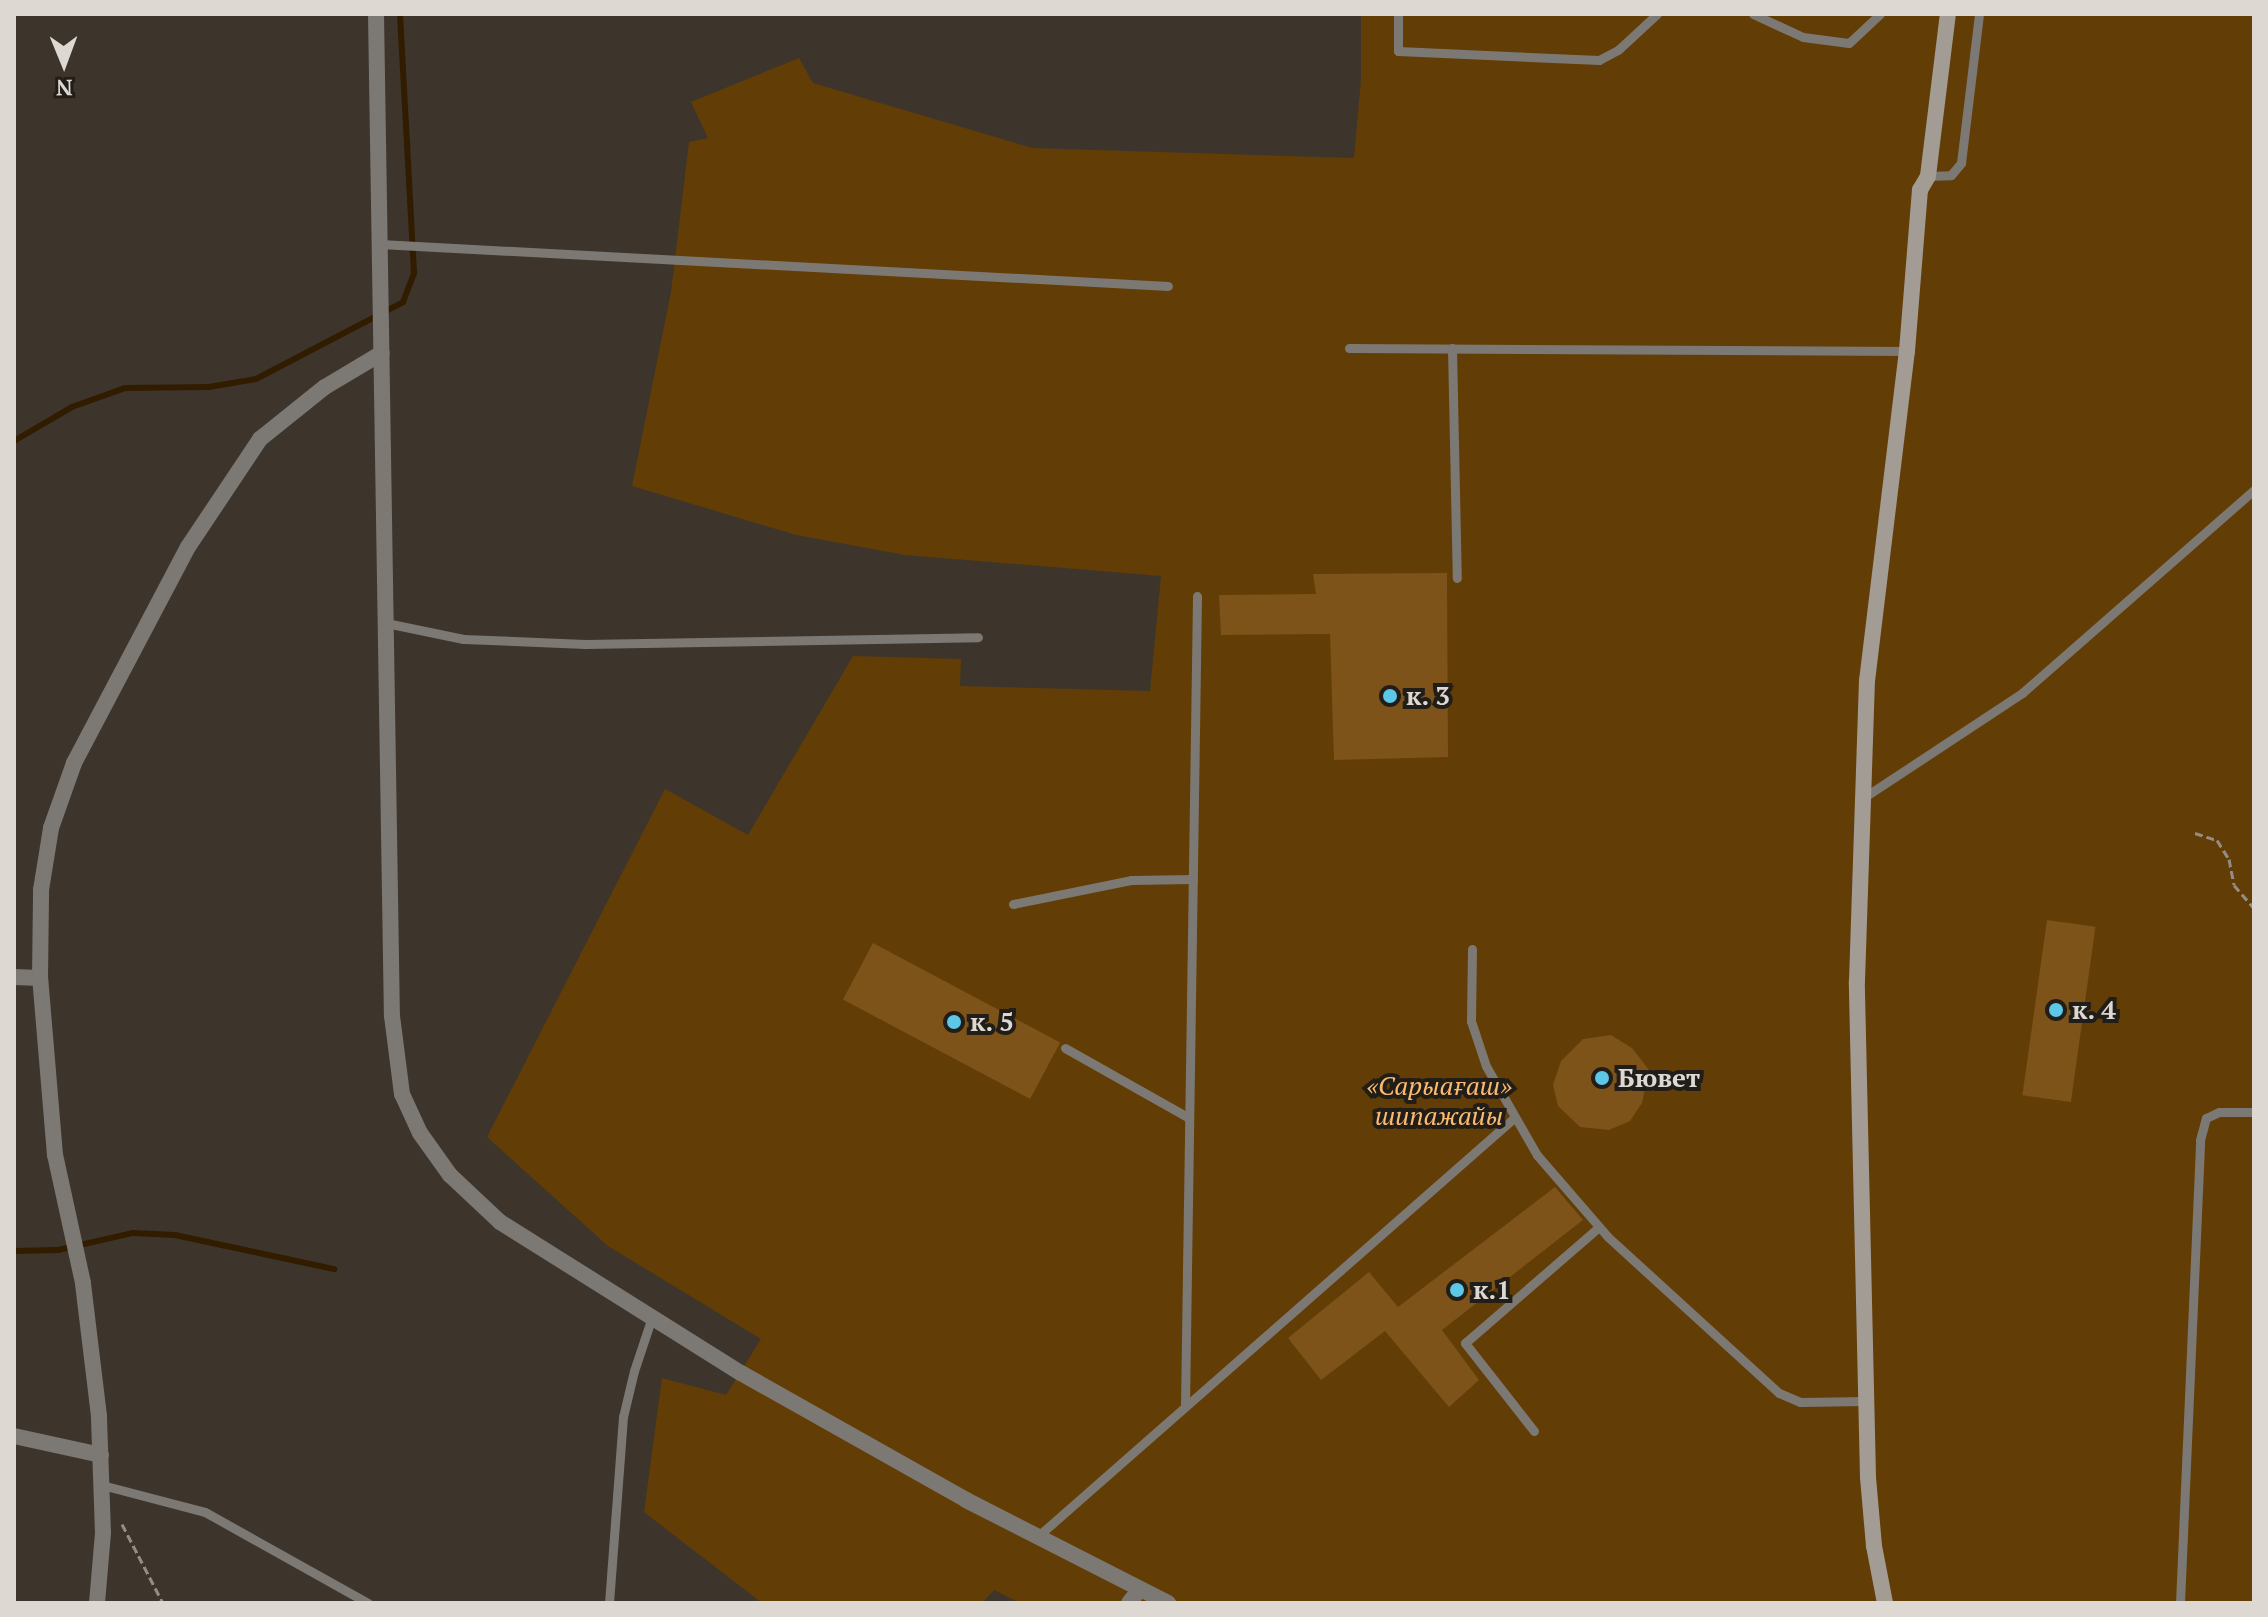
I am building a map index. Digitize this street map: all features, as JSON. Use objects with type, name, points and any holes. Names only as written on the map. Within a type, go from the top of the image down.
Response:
[{"type":"main road","points":[[1885,1603],[1874,1546],[1866,1401],[1857,981],[1867,681],[1907,351],[1920,190],[1928,176],[1948,14]]},
{"type":"street","points":[[376,14],[392,1016],[402,1094],[420,1133],[450,1175],[500,1222],[741,1373],[1037,1537],[1134,1596],[1168,1603]]},
{"type":"street","points":[[97,1603],[103,1533],[101,1455],[83,1283],[55,1155],[40,978],[41,890],[51,828],[74,763],[188,547],[260,439],[325,387],[382,353]]},
{"type":"street","points":[[14,977],[40,978]]},
{"type":"street","points":[[14,1436],[101,1455]]},
{"type":"lane","points":[[1398,14],[1398,51],[1599,60],[1618,50],[1657,14]]},
{"type":"lane","points":[[1753,14],[1803,37],[1849,43],[1879,15]]},
{"type":"lane","points":[[1928,176],[1951,175],[1961,163],[1979,14]]},
{"type":"lane","points":[[380,244],[1168,286]]},
{"type":"lane","points":[[1349,348],[1907,351]]},
{"type":"lane","points":[[1452,348],[1457,578]]},
{"type":"lane","points":[[1863,798],[2022,693],[2254,490]]},
{"type":"lane","points":[[1185,1406],[1197,596]]},
{"type":"lane","points":[[386,623],[463,639],[585,644],[978,637]]},
{"type":"lane","points":[[1013,904],[1131,880],[1193,879]]},
{"type":"lane","points":[[1472,949],[1471,1021],[1486,1066],[1537,1155],[1599,1227],[1779,1393],[1800,1402],[1866,1401]]},
{"type":"lane","points":[[1065,1048],[1189,1118]]},
{"type":"lane","points":[[2180,1603],[2200,1140],[2206,1118],[2219,1112],[2254,1112]]},
{"type":"lane","points":[[1037,1537],[1514,1118]]},
{"type":"lane","points":[[1534,1431],[1465,1343],[1599,1227]]},
{"type":"lane","points":[[609,1603],[623,1417],[652,1317]]},
{"type":"lane","points":[[102,1485],[205,1512],[368,1603]]},
{"type":"path","points":[[2195,833],[2217,840],[2229,859],[2234,885],[2254,908]]},
{"type":"path","points":[[122,1524],[163,1603]]},
{"type":"green space","name":"«Сарыағаш» шипажайы","points":[[1361,14],[2254,14],[2254,1603],[1020,1603],[994,1590],[982,1603],[762,1603],[644,1512],[662,1378],[726,1395],[761,1339],[608,1246],[487,1137],[665,789],[748,835],[853,656],[961,659],[960,686],[1150,691],[1161,576],[905,555],[796,535],[632,486],[671,292],[689,142],[708,138],[691,102],[799,58],[813,83],[1032,148],[1354,158],[1361,79]]},
{"type":"building","name":"к. 3","points":[[1447,573],[1448,757],[1334,760],[1330,634],[1221,635],[1219,595],[1316,594],[1313,574]]},
{"type":"building","name":"к. 4","points":[[2047,920],[2096,927],[2071,1102],[2022,1095]]},
{"type":"building","name":"к. 5","points":[[873,943],[1060,1043],[1030,1099],[843,1000]]},
{"type":"building","name":"Бювет","points":[[1611,1035],[1632,1048],[1649,1070],[1642,1103],[1630,1121],[1609,1130],[1580,1127],[1558,1106],[1553,1085],[1561,1061],[1583,1039]]},
{"type":"building","name":"к.1","points":[[1555,1187],[1583,1220],[1442,1330],[1479,1380],[1449,1407],[1385,1331],[1321,1380],[1288,1338],[1369,1272],[1398,1307]]},
{"type":"waterway","points":[[14,441],[72,407],[125,388],[209,387],[256,379],[403,302],[414,273],[400,14]]},
{"type":"waterway","points":[[14,1251],[58,1250],[133,1233],[175,1235],[334,1269]]},
{"type":"place","name":"к. 3","points":[[1390,696]]},
{"type":"place","name":"к. 4","points":[[2056,1010]]},
{"type":"place","name":"к. 5","points":[[954,1022]]},
{"type":"place","name":"Бювет","points":[[1602,1078]]},
{"type":"place","name":"к.1","points":[[1457,1290]]}]
